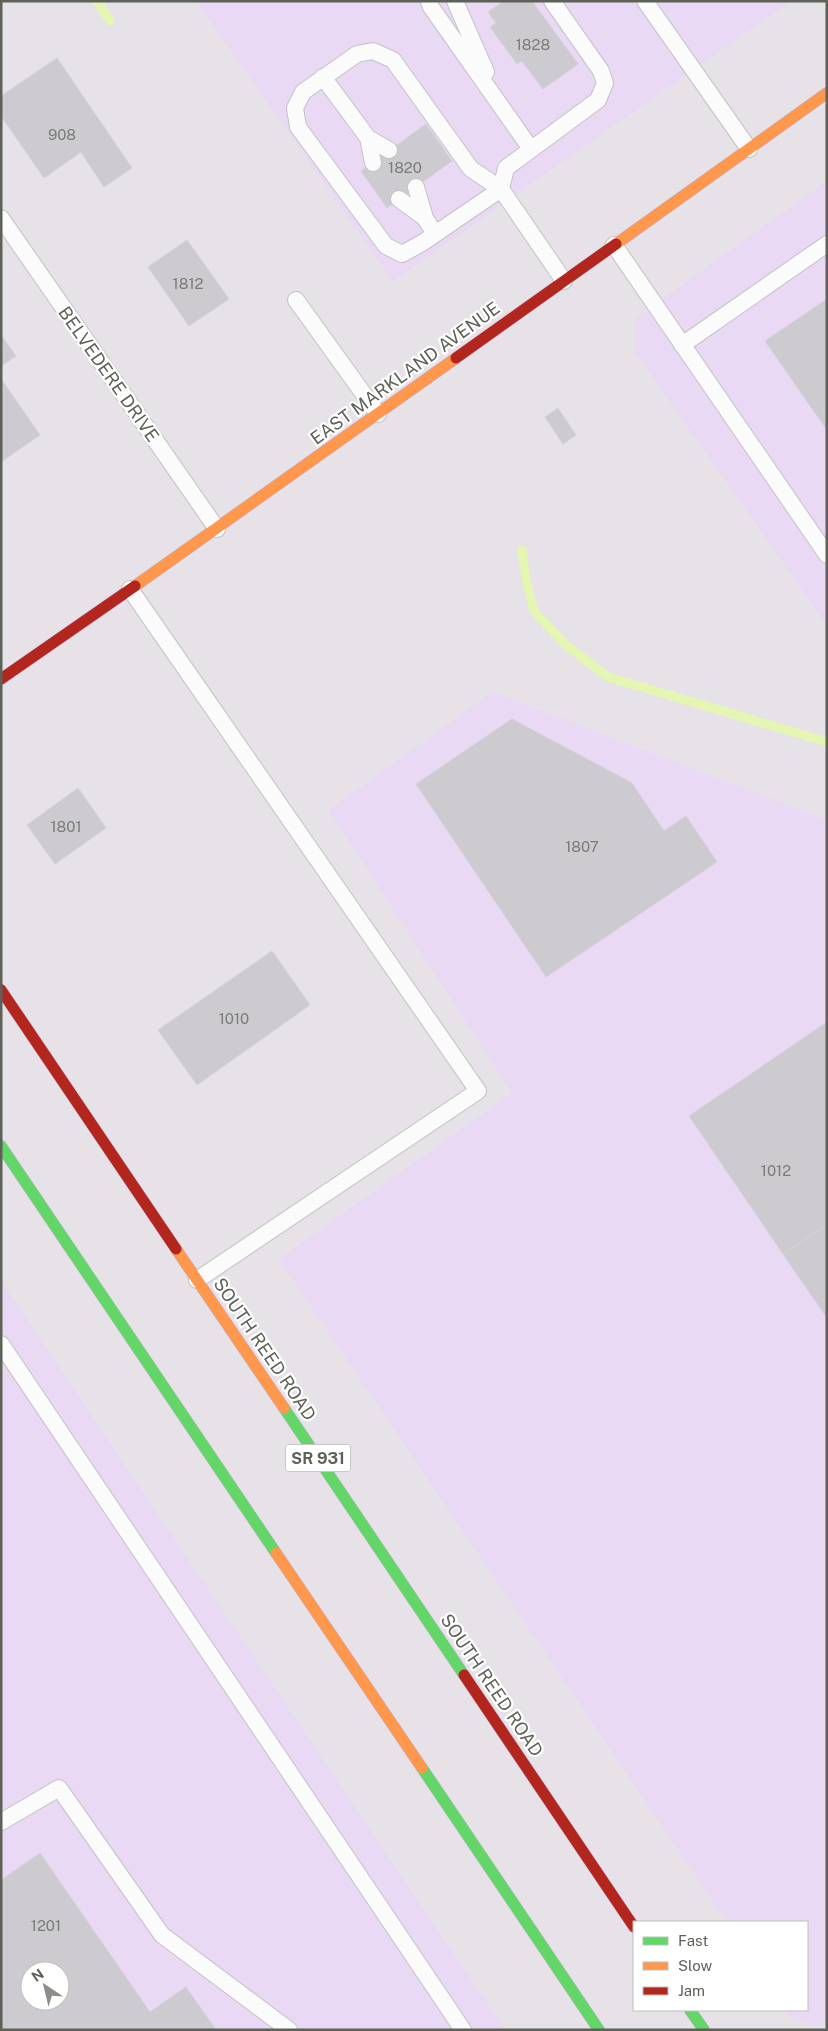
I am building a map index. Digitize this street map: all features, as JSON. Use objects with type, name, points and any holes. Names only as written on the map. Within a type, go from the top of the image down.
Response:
[{"type":"main road","name":"EAST MARKLAND AVENUE","points":[[1,678],[217,529],[827,93]]},
{"type":"main road","name":"SOUTH REED ROAD","points":[[1,990],[633,1926]]},
{"type":"main road","points":[[1,1146],[599,2030]]},
{"type":"main road","points":[[691,2011],[704,2030]]},
{"type":"lane","points":[[429,1],[431,7],[531,148]]},
{"type":"lane","points":[[455,1],[502,108]]},
{"type":"lane","points":[[552,1],[602,71],[605,83],[598,100],[506,168],[501,189],[402,254],[386,246],[298,127],[295,108],[303,92],[357,54],[373,51],[393,60],[472,169],[501,189],[564,281]]},
{"type":"lane","points":[[645,1],[749,149]]},
{"type":"lane","points":[[323,77],[368,138],[389,150]]},
{"type":"lane","points":[[368,138],[373,163]]},
{"type":"lane","points":[[416,187],[425,218],[435,234]]},
{"type":"lane","points":[[399,199],[425,218]]},
{"type":"lane","name":"BELVEDERE DRIVE","points":[[1,218],[217,529]]},
{"type":"lane","points":[[682,344],[827,244]]},
{"type":"lane","points":[[614,245],[827,555]]},
{"type":"lane","points":[[296,300],[378,414]]},
{"type":"lane","points":[[130,589],[478,1091],[197,1280]]},
{"type":"lane","points":[[1,1344],[463,2030]]},
{"type":"lane","points":[[1,1822],[59,1788],[162,1935],[289,2030]]},
{"type":"shaded area","points":[[196,1],[791,1],[393,281]]},
{"type":"shaded area","points":[[827,181],[827,625],[635,352],[635,319]]},
{"type":"shaded area","points":[[493,692],[827,820],[827,2019],[816,2027],[790,2016],[787,2011],[808,2011],[808,1921],[726,1921],[279,1259],[512,1093],[329,810]]},
{"type":"shaded area","points":[[1,1281],[505,2030],[1,2030]]},
{"type":"building","points":[[500,1],[532,1],[578,64],[543,89],[522,61],[517,64],[490,27],[496,23],[488,12],[501,3]]},
{"type":"building","points":[[57,58],[132,168],[104,187],[81,152],[44,178],[1,116],[1,96]]},
{"type":"building","points":[[426,124],[452,161],[387,208],[361,171]]},
{"type":"building","points":[[187,240],[229,299],[189,326],[148,267]]},
{"type":"building","points":[[827,299],[827,430],[765,341]]},
{"type":"building","points":[[1,335],[16,356],[1,366]]},
{"type":"building","points":[[1,379],[40,435],[1,462]]},
{"type":"building","points":[[558,408],[576,435],[563,444],[545,417]]},
{"type":"building","points":[[512,719],[632,783],[664,831],[686,816],[717,862],[546,977],[416,784]]},
{"type":"building","points":[[78,788],[106,828],[55,864],[27,825]]},
{"type":"building","points":[[272,951],[310,1005],[197,1085],[158,1030]]},
{"type":"building","points":[[827,1022],[827,1225],[783,1254],[689,1116]]},
{"type":"building","points":[[827,1225],[827,1318],[783,1254]]},
{"type":"building","points":[[40,1853],[150,2012],[186,1987],[216,2030],[1,2030],[1,1880]]},
{"type":"waterway","points":[[97,1],[110,21]]},
{"type":"waterway","points":[[522,550],[526,579],[534,611],[566,645],[608,677],[827,742]]},
{"type":"traffic: fast","points":[[1,1146],[276,1553]]},
{"type":"traffic: fast","points":[[284,1408],[464,1675]]},
{"type":"traffic: fast","points":[[422,1768],[599,2030]]},
{"type":"traffic: fast","points":[[691,2011],[704,2030]]},
{"type":"traffic: slow","points":[[616,244],[827,93]]},
{"type":"traffic: slow","points":[[135,586],[456,358]]},
{"type":"traffic: slow","points":[[176,1249],[284,1408]]},
{"type":"traffic: slow","points":[[276,1553],[422,1768]]},
{"type":"traffic: jam","points":[[456,358],[616,244]]},
{"type":"traffic: jam","points":[[1,679],[135,586]]},
{"type":"traffic: jam","points":[[1,990],[176,1249]]},
{"type":"traffic: jam","points":[[464,1675],[633,1926]]}]
